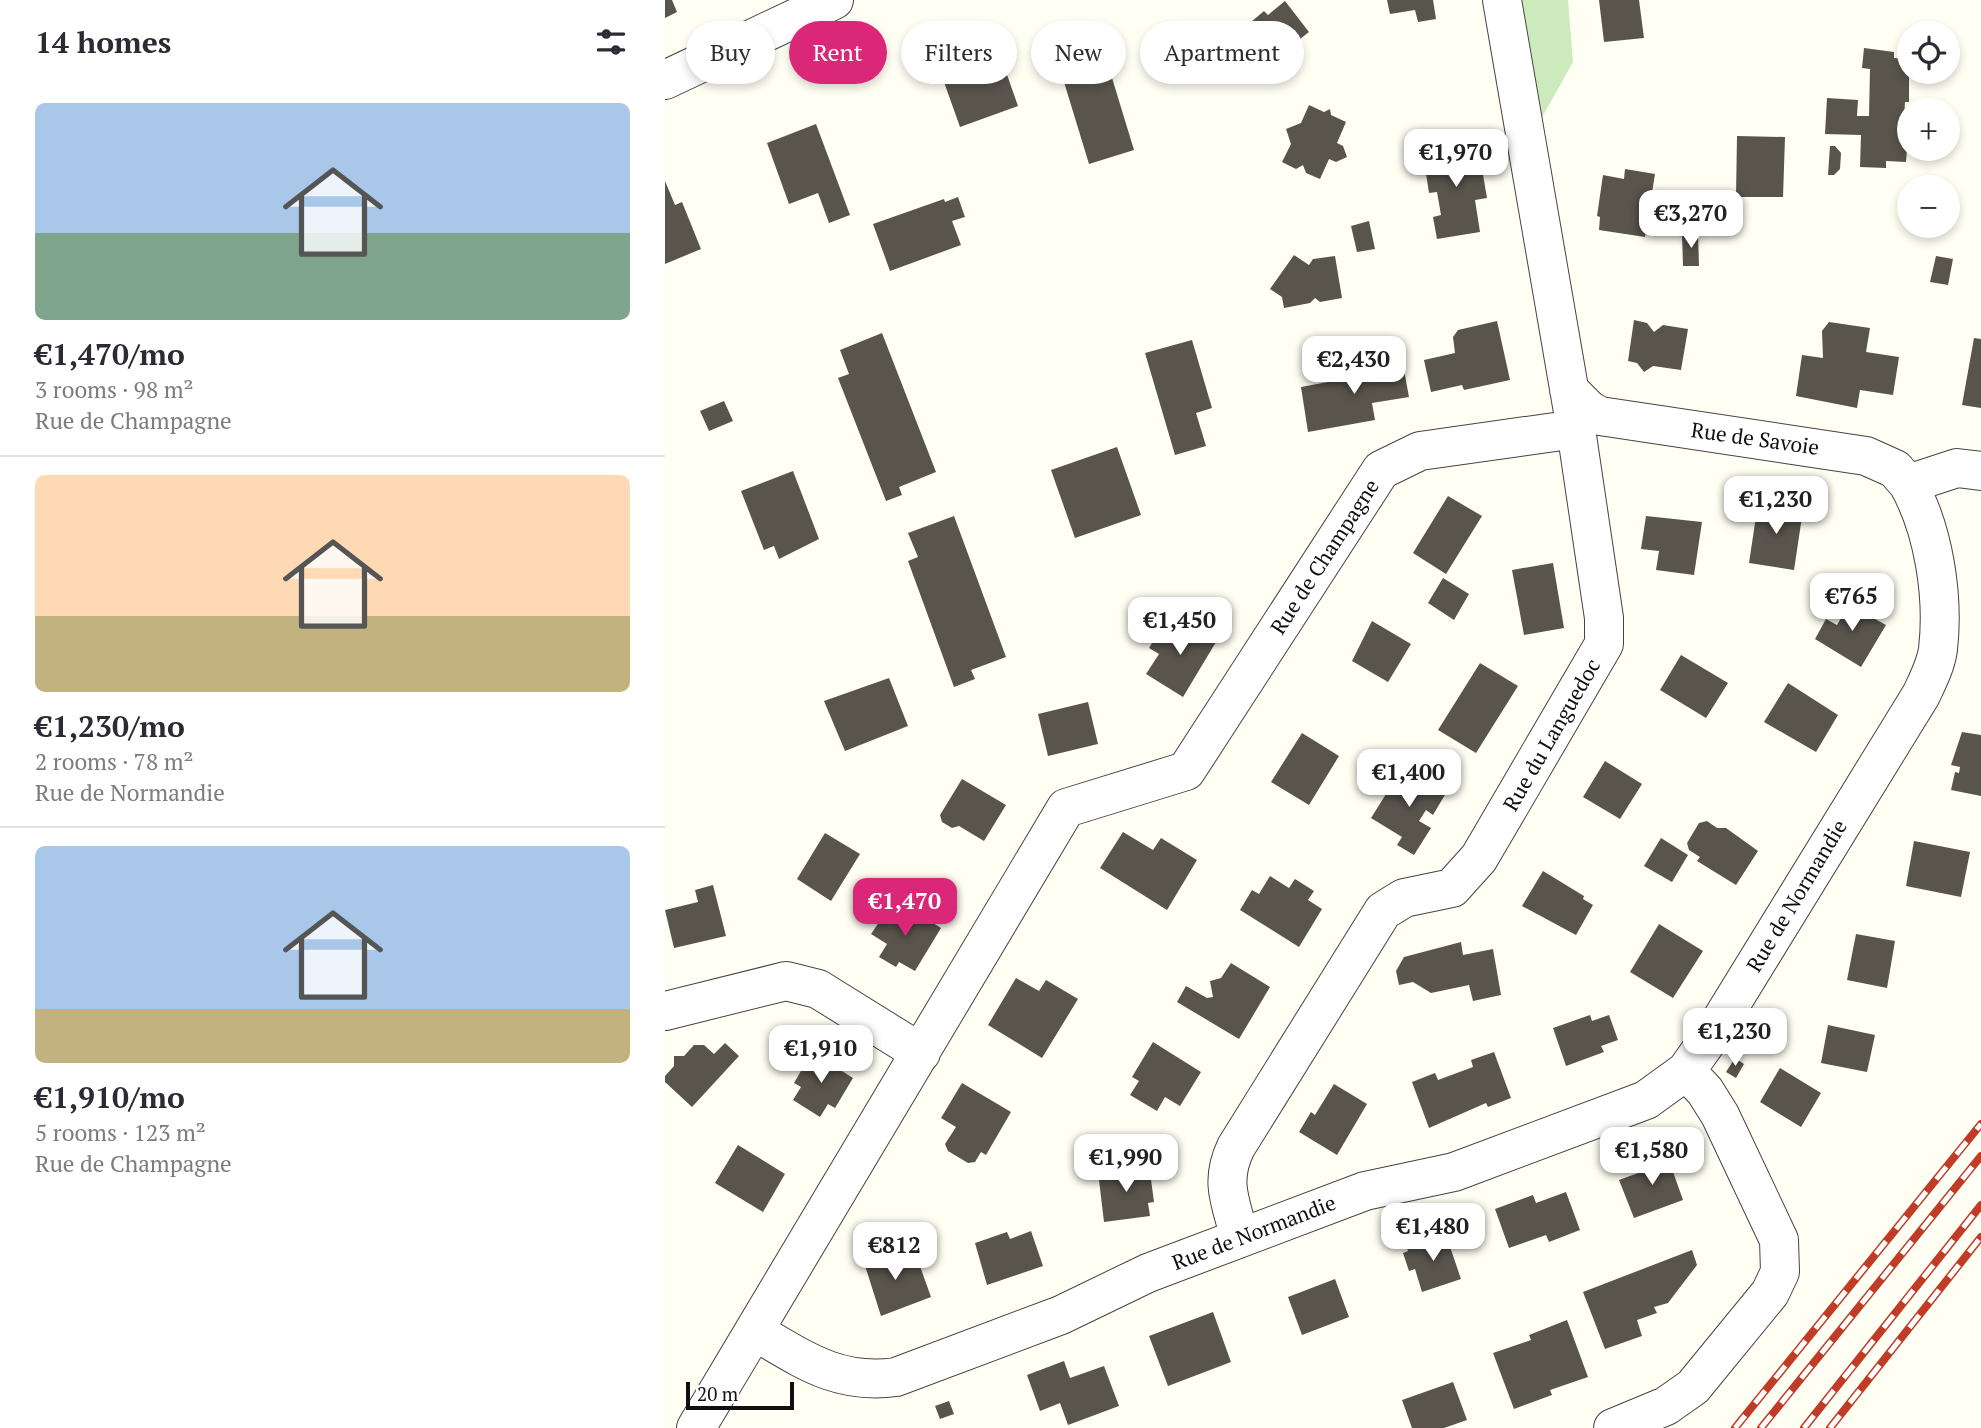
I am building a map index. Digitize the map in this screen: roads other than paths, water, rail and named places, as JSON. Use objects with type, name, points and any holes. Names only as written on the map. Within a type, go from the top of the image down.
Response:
[{"type":"street","points":[[665,80],[834,0]]},
{"type":"street","name":"Rue du Languedoc","points":[[1240,1238],[1226,1186],[1226,1173],[1236,1147],[1383,911],[1403,898],[1452,888],[1479,858],[1604,644],[1604,618],[1576,429],[1501,0]]},
{"type":"street","name":"Rue de Savoie","points":[[1569,390],[1589,410],[1600,416],[1857,454],[1895,469],[1908,484]]},
{"type":"street","name":"Rue de Champagne","points":[[696,1428],[756,1332],[1066,808],[1186,771],[1381,470],[1420,451],[1576,429]]},
{"type":"street","points":[[1908,484],[1957,468],[1981,471]]},
{"type":"street","name":"Rue de Normandie","points":[[756,1332],[807,1362],[834,1374],[873,1380],[896,1377],[1061,1315],[1136,1278],[1365,1191],[1454,1172],[1610,1114],[1646,1100],[1686,1071],[1715,1030],[1921,695],[1932,670],[1939,625],[1936,582],[1927,529],[1920,505],[1908,484]]},
{"type":"street","points":[[665,1011],[786,981],[818,989],[921,1054]]},
{"type":"street","points":[[1613,1428],[1667,1406],[1693,1387],[1770,1293],[1780,1272],[1779,1240],[1720,1115],[1705,1091],[1686,1071]]},
{"type":"railway","points":[[1735,1428],[1981,1124]]},
{"type":"railway","points":[[1761,1428],[1981,1156]]},
{"type":"railway","points":[[1804,1428],[1981,1205]]},
{"type":"railway","points":[[1830,1428],[1981,1237]]}]
